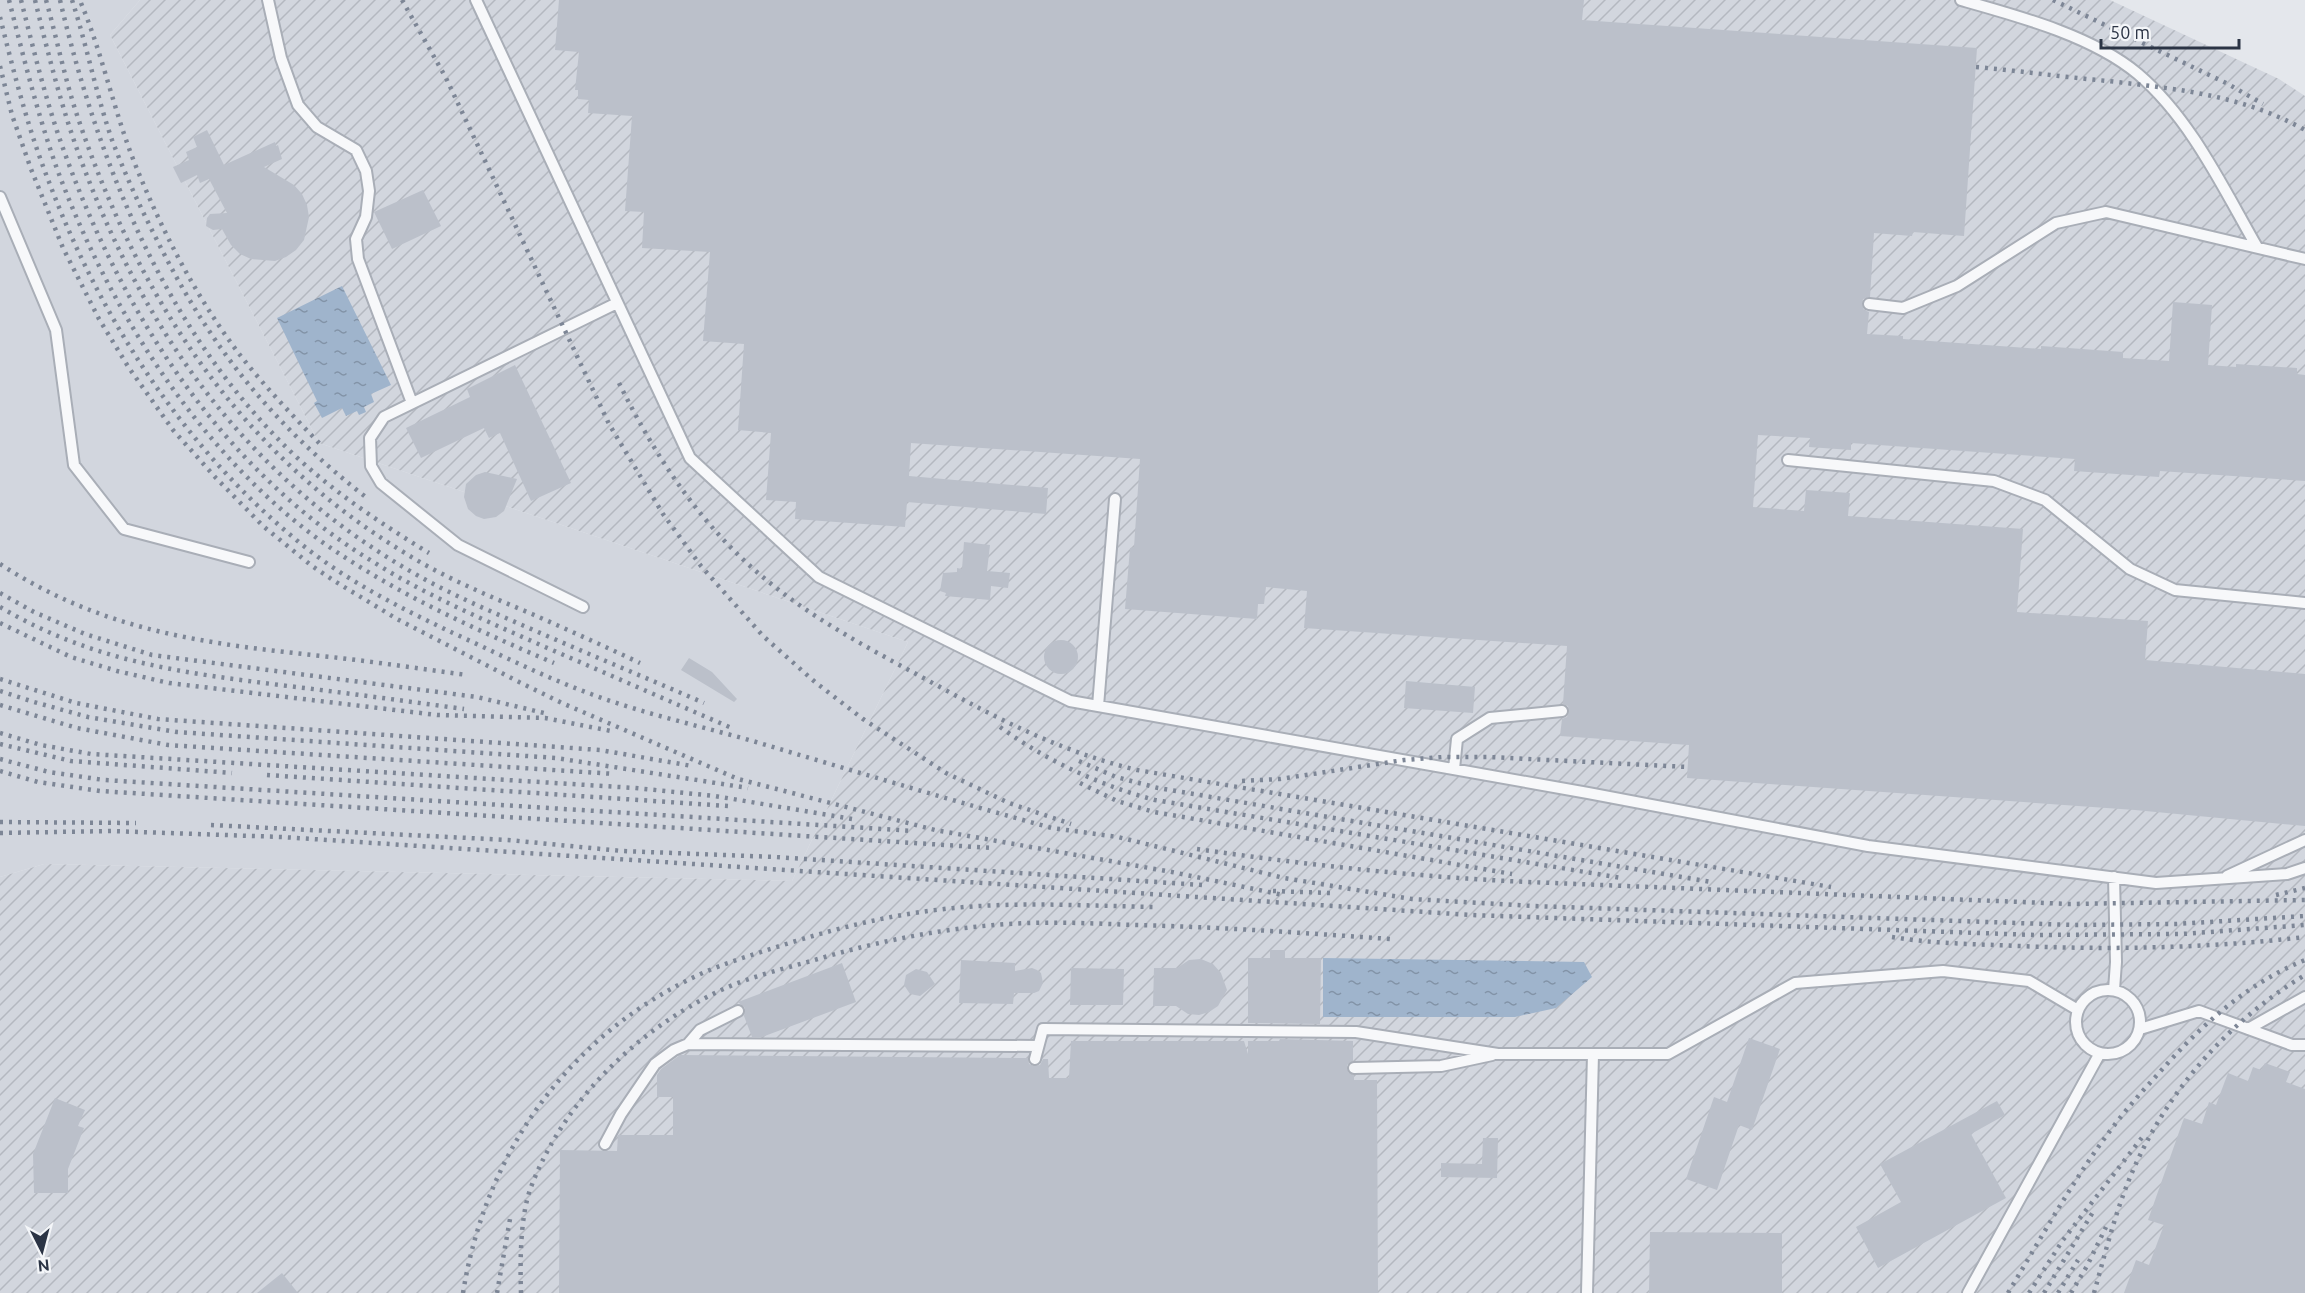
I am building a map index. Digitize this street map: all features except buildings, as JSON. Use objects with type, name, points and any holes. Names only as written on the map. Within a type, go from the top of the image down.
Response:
[{"type":"lane","points":[[268,0],[281,58],[298,105],[317,128],[356,150],[366,171],[369,191],[366,218],[356,239],[358,259],[412,404]]},
{"type":"lane","points":[[476,0],[690,458],[819,576],[1070,701],[1868,846],[2156,883],[2287,874],[2305,868]]},
{"type":"lane","points":[[1961,0],[2011,14],[2061,32],[2103,51],[2138,75],[2163,98],[2180,120],[2208,162],[2257,247]]},
{"type":"lane","points":[[0,197],[56,330],[74,465],[124,529],[249,562]]},
{"type":"lane","points":[[1869,303],[1903,308],[1957,286],[2056,223],[2106,212],[2305,259]]},
{"type":"lane","points":[[583,608],[458,545],[381,483],[371,466],[370,438],[384,417],[617,303]]},
{"type":"lane","points":[[1788,460],[1994,481],[2045,500],[2130,569],[2175,590],[2305,603]]},
{"type":"lane","points":[[1098,706],[1115,499]]},
{"type":"lane","points":[[1454,769],[1457,739],[1490,718],[1562,711]]},
{"type":"lane","points":[[2221,878],[2305,840]]},
{"type":"lane","points":[[2114,877],[2116,962],[2114,990]]},
{"type":"lane","points":[[1035,1059],[1043,1029],[1356,1032],[1498,1054],[1668,1054],[1795,983],[1943,971],[2029,981],[2078,1010]]},
{"type":"lane","points":[[2103,990],[2114,990],[2124,993],[2138,1009],[2141,1019],[2136,1039],[2121,1052],[2110,1055],[2090,1049],[2083,1042],[2077,1032],[2076,1021],[2078,1010],[2084,1000],[2103,990]]},
{"type":"lane","points":[[2248,1029],[2305,998]]},
{"type":"lane","points":[[688,1044],[700,1030],[738,1011]]},
{"type":"lane","points":[[2140,1029],[2199,1011],[2292,1046],[2305,1045]]},
{"type":"lane","points":[[605,1144],[621,1114],[655,1064],[674,1050],[688,1044],[1038,1046]]},
{"type":"lane","points":[[1968,1293],[2100,1053]]},
{"type":"lane","points":[[1354,1068],[1441,1066],[1498,1054]]},
{"type":"lane","points":[[1587,1293],[1593,1054]]},
{"type":"shaded area","points":[[0,0],[140,0],[110,35],[319,443],[908,642],[792,881],[44,864],[0,877]]},
{"type":"shaded area","points":[[140,0],[2110,0],[2279,79],[2305,96],[2305,1293],[0,1293],[0,877],[44,864],[792,881],[908,642],[319,443],[110,35]]},
{"type":"water","points":[[342,286],[391,385],[371,394],[374,402],[364,407],[366,412],[359,415],[357,411],[346,416],[342,408],[322,418],[314,403],[317,401],[277,318]]},
{"type":"water","points":[[1323,958],[1584,962],[1592,977],[1556,1008],[1515,1017],[1323,1017]]},
{"type":"railway","points":[[9,0],[43,125],[77,219],[131,325],[163,375],[199,423],[238,467],[280,508],[325,544],[380,579],[436,610],[554,663]]},
{"type":"railway","points":[[21,0],[64,151],[88,212],[116,272],[148,329],[185,384],[225,435],[271,483],[320,526],[416,587],[502,628],[734,729]]},
{"type":"railway","points":[[35,0],[69,127],[111,232],[141,292],[175,349],[214,402],[257,452],[305,497],[359,538],[417,575],[492,612],[704,703]]},
{"type":"railway","points":[[46,0],[78,118],[103,185],[132,248],[165,309],[202,366],[245,419],[293,468],[346,513],[405,553],[467,586],[640,663]]},
{"type":"railway","points":[[60,0],[76,62],[117,184],[143,242],[173,299],[207,353],[246,404],[306,466],[357,506],[429,553]]},
{"type":"railway","points":[[72,0],[112,140],[133,190],[177,279],[199,315],[246,381],[302,442],[367,498]]},
{"type":"railway","points":[[402,0],[446,78],[609,424],[663,514],[701,566],[763,636],[815,682],[863,719],[946,773],[1009,803],[1071,824]]},
{"type":"railway","points":[[2053,0],[2228,84],[2263,104]]},
{"type":"railway","points":[[81,3],[133,159],[155,210],[193,285],[240,355],[322,446]]},
{"type":"railway","points":[[0,17],[41,162],[93,282],[149,376],[216,462],[253,502],[294,538],[350,579],[432,623],[573,687],[652,714],[1052,828],[1118,837],[1284,878],[1412,899],[1533,906],[2073,925],[2176,924],[2305,916]]},
{"type":"railway","points":[[0,66],[12,115],[63,248],[99,319],[129,368],[173,430],[216,478],[263,526],[312,566],[336,582],[397,619],[519,682],[738,779],[935,830],[1172,872],[1283,895]]},
{"type":"railway","points":[[1976,67],[2134,84],[2209,95],[2257,109],[2305,130]]},
{"type":"railway","points":[[619,383],[648,437],[681,488],[720,536],[764,578],[823,621],[865,646],[980,708],[1055,744],[1137,770],[1831,887]]},
{"type":"railway","points":[[0,564],[79,606],[160,632],[243,647],[467,675]]},
{"type":"railway","points":[[0,593],[34,612],[85,634],[152,655],[477,697],[544,713]]},
{"type":"railway","points":[[0,607],[69,641],[104,653],[175,670],[464,709]]},
{"type":"railway","points":[[0,623],[71,657],[169,683],[437,715],[545,718],[611,731]]},
{"type":"railway","points":[[0,679],[76,703],[158,719],[600,750],[692,766]]},
{"type":"railway","points":[[0,691],[88,717],[177,732],[556,758],[748,788]]},
{"type":"railway","points":[[0,705],[77,728],[168,745],[615,774]]},
{"type":"railway","points":[[1000,727],[1036,751],[1074,771],[1155,800],[1621,878]]},
{"type":"railway","points":[[0,733],[41,745],[91,754],[635,788],[715,796],[852,819]]},
{"type":"railway","points":[[0,744],[71,761],[232,773]]},
{"type":"railway","points":[[1242,781],[1280,779],[1404,760],[1443,757],[1489,757],[1688,767]]},
{"type":"railway","points":[[0,759],[49,772],[104,780],[914,831]]},
{"type":"railway","points":[[1079,761],[1116,777],[1158,788],[1711,882]]},
{"type":"railway","points":[[0,771],[38,782],[100,791],[992,848]]},
{"type":"railway","points":[[267,775],[728,806]]},
{"type":"railway","points":[[1080,783],[1117,801],[1154,812],[1512,874]]},
{"type":"railway","points":[[0,822],[136,823]]},
{"type":"railway","points":[[211,825],[508,840],[622,851],[775,857],[1202,885]]},
{"type":"railway","points":[[0,833],[111,831],[282,837],[1471,915],[2035,935],[2182,934],[2305,925]]},
{"type":"railway","points":[[1197,849],[1362,870],[1528,882],[2070,904],[2305,900]]},
{"type":"railway","points":[[2276,895],[2305,888]]},
{"type":"railway","points":[[1273,891],[1330,893]]},
{"type":"railway","points":[[463,1293],[474,1243],[490,1195],[511,1150],[538,1108],[569,1069],[604,1035],[645,1005],[690,979],[736,960],[805,938],[918,912],[1012,905],[1155,907]]},
{"type":"railway","points":[[521,1293],[522,1239],[527,1199],[545,1156],[562,1126],[582,1098],[630,1049],[685,1009],[726,988],[774,971],[879,943],[949,930],[995,925],[1064,923],[1166,926],[1390,939]]},
{"type":"railway","points":[[1892,937],[1955,943],[2091,948],[2198,946],[2305,937]]},
{"type":"railway","points":[[2008,1293],[2087,1164],[2141,1093],[2182,1048],[2230,1004],[2266,979],[2305,960]]},
{"type":"railway","points":[[2094,1293],[2125,1189],[2145,1144],[2162,1115],[2181,1087],[2225,1037],[2277,993],[2305,975]]},
{"type":"railway","points":[[2029,1293],[2063,1240],[2144,1135]]},
{"type":"railway","points":[[2044,1293],[2093,1212]]},
{"type":"railway","points":[[497,1293],[510,1219]]},
{"type":"railway","points":[[2071,1293],[2106,1227]]},
{"type":"railway","points":[[2058,1293],[2078,1260]]}]
